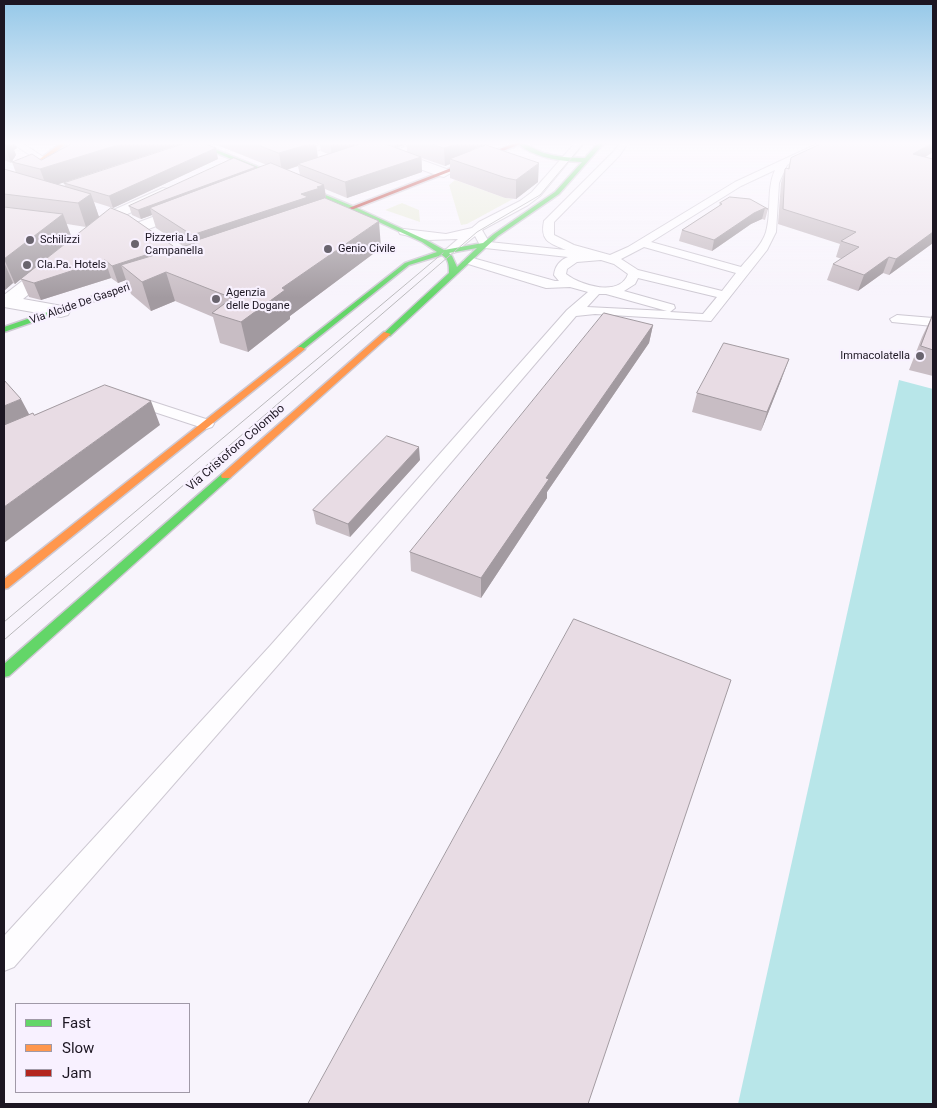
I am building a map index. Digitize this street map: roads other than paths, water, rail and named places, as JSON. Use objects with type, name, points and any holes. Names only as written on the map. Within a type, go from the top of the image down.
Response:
[{"type":"main road","points":[[321,195],[447,251],[452,262],[453,275]]},
{"type":"main road","points":[[302,227],[390,195]]},
{"type":"main road","name":"Via Cristoforo Colombo","points":[[4,672],[485,245],[508,227],[548,201],[554,195]]},
{"type":"main road","points":[[404,232],[413,243],[414,249],[407,264]]},
{"type":"main road","points":[[4,586],[407,264],[447,251],[485,245]]},
{"type":"main road","name":"Via Alcide De Gasperi","points":[[4,330],[178,271]]},
{"type":"street","points":[[6,302],[73,243],[91,234],[114,215],[157,195]]},
{"type":"street","points":[[140,227],[208,201]]},
{"type":"street","points":[[95,209],[140,227],[155,237]]},
{"type":"street","points":[[6,302],[61,311]]},
{"type":"lane","points":[[447,251],[476,229],[535,195]]},
{"type":"lane","points":[[576,195],[549,222],[547,232],[549,237],[562,246],[599,258]]},
{"type":"lane","points":[[572,285],[560,275],[563,265],[569,261],[599,258],[632,250],[720,195]]},
{"type":"lane","points":[[706,318],[742,271],[763,248],[771,232],[770,215],[773,195]]},
{"type":"lane","points":[[708,202],[729,202]]},
{"type":"lane","points":[[404,232],[449,237],[459,236],[476,229]]},
{"type":"lane","points":[[4,957],[277,652],[572,313],[602,291],[629,284],[634,279],[634,273],[630,267],[622,262],[485,245],[476,229]]},
{"type":"lane","points":[[643,243],[742,271]]},
{"type":"lane","points":[[562,246],[606,251],[632,250]]},
{"type":"lane","points":[[469,261],[503,276],[555,286],[572,285],[602,291],[706,318]]},
{"type":"lane","points":[[634,273],[724,295]]},
{"type":"lane","points":[[572,285],[572,313]]},
{"type":"lane","points":[[572,313],[595,310],[706,318]]},
{"type":"lane","points":[[897,320],[933,322]]},
{"type":"lane","points":[[115,401],[124,397],[206,424]]},
{"type":"water","points":[[899,380],[933,389],[933,1104],[738,1104]]},
{"type":"tram line","points":[[4,640],[477,232],[540,195]]},
{"type":"tram line","points":[[4,622],[443,253]]},
{"type":"place","name":"Schilizzi","points":[[30,240]]},
{"type":"place","name":"Pizzeria La Campanella","points":[[135,244]]},
{"type":"place","name":"Genio Civile","points":[[328,249]]},
{"type":"place","name":"Cla.Pa. Hotels","points":[[27,265]]},
{"type":"place","name":"Agenzia delle Dogane","points":[[216,299]]},
{"type":"place","name":"Immacolatella","points":[[920,356]]}]
